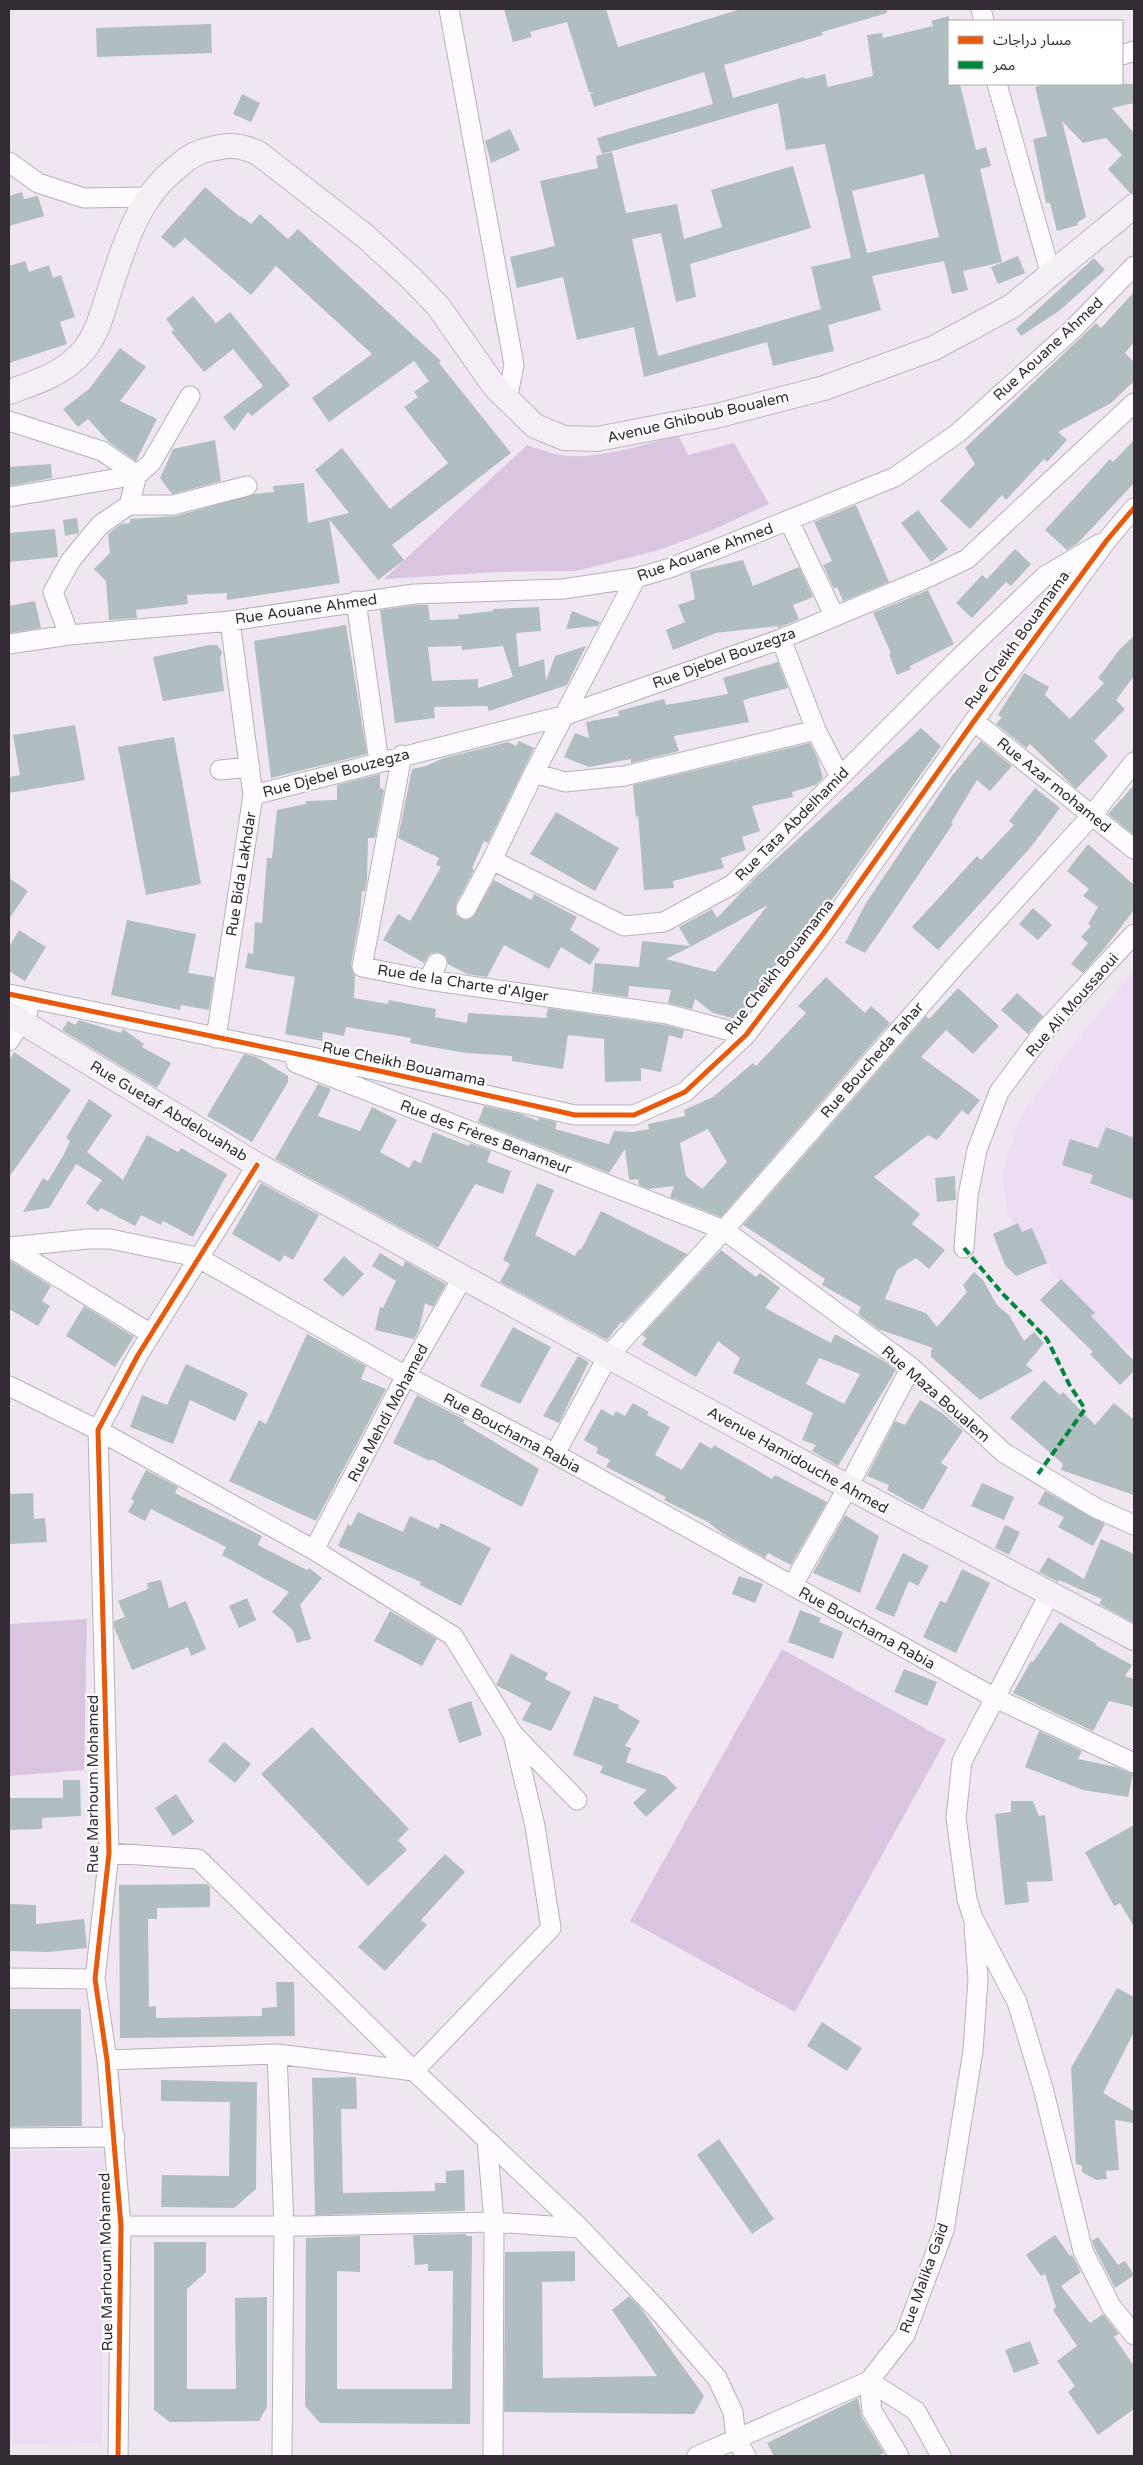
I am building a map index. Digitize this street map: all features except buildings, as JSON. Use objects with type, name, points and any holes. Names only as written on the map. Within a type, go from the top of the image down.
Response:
[{"type":"main road","name":"Avenue Ghiboub Boualem","points":[[9,392],[44,380],[65,369],[84,350],[96,331],[129,233],[147,197],[168,175],[193,154],[225,145],[244,147],[258,153],[365,236],[411,278],[438,306],[495,387],[507,400],[535,426],[564,438],[597,439],[716,416],[824,388],[934,348],[1012,306],[1134,206]]},
{"type":"main road","name":"Rue Guetaf Abdelouahab","points":[[15,1018],[257,1165],[463,1277]]},
{"type":"main road","name":"Avenue Hamidouche Ahmed","points":[[463,1277],[848,1487],[1049,1595],[1134,1638]]},
{"type":"street","points":[[449,9],[514,365],[507,400]]},
{"type":"street","points":[[1001,85],[1051,275]]},
{"type":"street","points":[[9,162],[38,183],[84,198],[147,197]]},
{"type":"street","name":"Rue Aouane Ahmed","points":[[9,644],[69,635],[230,621],[414,594],[563,589],[636,578],[670,568],[789,522],[895,477],[958,433],[1131,275]]},
{"type":"street","points":[[9,497],[137,475],[151,463],[190,396]]},
{"type":"street","name":"Rue Djebel Bouzegza","points":[[253,795],[402,755],[566,715],[781,639],[834,615],[929,577],[967,559],[1134,404]]},
{"type":"street","points":[[9,422],[102,451],[137,475]]},
{"type":"street","points":[[129,505],[137,475]]},
{"type":"street","points":[[69,635],[53,592],[71,560],[100,525],[129,505],[173,505],[246,486]]},
{"type":"street","name":"Rue Cheikh Bouamama","points":[[9,994],[575,1115],[634,1115],[685,1092],[746,1035],[823,934],[974,721],[1107,540],[1134,508]]},
{"type":"street","points":[[789,522],[834,615]]},
{"type":"street","name":"Rue Tata Abdelhamid","points":[[492,860],[624,926],[664,922],[733,884],[951,666],[1045,576],[1107,540]]},
{"type":"street","points":[[466,909],[534,773],[636,578]]},
{"type":"street","points":[[356,601],[379,762]]},
{"type":"street","name":"Rue Bida Lakhdar","points":[[216,1038],[253,795],[230,621]]},
{"type":"street","points":[[781,639],[816,730],[840,777]]},
{"type":"street","name":"Rue Azar mohamed","points":[[974,721],[1092,814],[1134,850]]},
{"type":"street","points":[[534,773],[565,782],[624,776],[816,730]]},
{"type":"street","name":"Rue de la Charte d'Alger","points":[[402,755],[362,967],[428,980],[667,1014],[746,1035]]},
{"type":"street","name":"Rue Boucheda Tahar","points":[[555,1454],[608,1356],[724,1230],[956,964],[1092,814],[1134,762]]},
{"type":"street","points":[[220,770],[250,767]]},
{"type":"street","name":"Rue Ali Moussaoui","points":[[964,1248],[968,1196],[977,1150],[999,1092],[1046,1029],[1134,934]]},
{"type":"street","points":[[428,980],[437,963]]},
{"type":"street","points":[[9,1041],[15,1018],[36,1000]]},
{"type":"street","name":"Rue des Frères Benameur","points":[[247,1044],[724,1230]]},
{"type":"street","points":[[98,1430],[151,1334],[197,1257],[257,1165]]},
{"type":"street","name":"Rue Maza Boualem","points":[[724,1230],[911,1368],[1004,1453],[1096,1508],[1134,1525]]},
{"type":"street","name":"Rue Bouchama Rabia","points":[[9,1247],[88,1239],[110,1239],[197,1257],[406,1376],[555,1454],[995,1698],[1134,1763]]},
{"type":"street","points":[[9,1247],[151,1334]]},
{"type":"street","name":"Rue Mehdi Mohamed","points":[[314,1550],[406,1376],[463,1277]]},
{"type":"street","points":[[792,1586],[848,1487],[911,1368]]},
{"type":"street","points":[[9,1386],[98,1430],[314,1550],[453,1636],[514,1734],[577,1800]]},
{"type":"street","name":"Rue Marhoum Mohamed","points":[[98,1430],[110,1853],[95,1979],[107,2060],[115,2137],[121,2226],[118,2456]]},
{"type":"street","points":[[1049,1595],[962,1761],[956,1818],[967,1898],[973,1918],[1017,2002],[1043,2088],[1083,2251],[1111,2306],[1134,2335]]},
{"type":"street","points":[[414,2071],[551,1928],[535,1826],[514,1734]]},
{"type":"street","points":[[110,1853],[198,1859],[414,2071],[580,2228],[657,2308],[717,2378],[733,2412],[736,2439],[746,2456]]},
{"type":"street","name":"Rue Malika Gaïd","points":[[697,2456],[869,2381],[905,2335],[944,2230],[973,2050],[978,1979],[973,1918]]},
{"type":"street","points":[[9,1978],[95,1979]]},
{"type":"street","points":[[107,2060],[277,2054],[414,2071]]},
{"type":"street","points":[[277,2054],[284,2226],[282,2456]]},
{"type":"street","points":[[9,2138],[115,2137]]},
{"type":"street","points":[[487,2140],[494,2222],[492,2456]]},
{"type":"street","points":[[121,2226],[284,2226],[494,2222],[580,2228]]},
{"type":"street","points":[[869,2381],[872,2411],[899,2456]]},
{"type":"street","points":[[869,2381],[916,2411],[941,2456]]},
{"type":"shaded area","points":[[678,435],[688,455],[734,443],[769,504],[710,531],[659,550],[576,571],[498,572],[384,579],[527,445],[561,455],[588,456],[620,451]]},
{"type":"shaded area","points":[[1134,970],[1134,1353],[1107,1335],[1050,1270],[1008,1216],[1002,1173],[1020,1117],[1073,1045]]},
{"type":"shaded area","points":[[87,1619],[84,1770],[9,1776],[9,1624]]},
{"type":"shaded area","points":[[782,1649],[946,1740],[795,2012],[630,1921]]},
{"type":"shaded area","points":[[9,2151],[104,2151],[102,2443],[9,2444]]},
{"type":"marked path","points":[[964,1248],[1002,1293],[1047,1339],[1069,1384],[1085,1409],[1038,1474]]},
{"type":"cycle path","points":[[9,994],[384,1072],[575,1115],[634,1115],[685,1092],[746,1035],[823,934],[974,721],[1107,540],[1134,508]]},
{"type":"cycle path","points":[[118,2456],[121,2226],[107,2060],[95,1979],[109,1853],[98,1430],[138,1355],[257,1165]]}]
